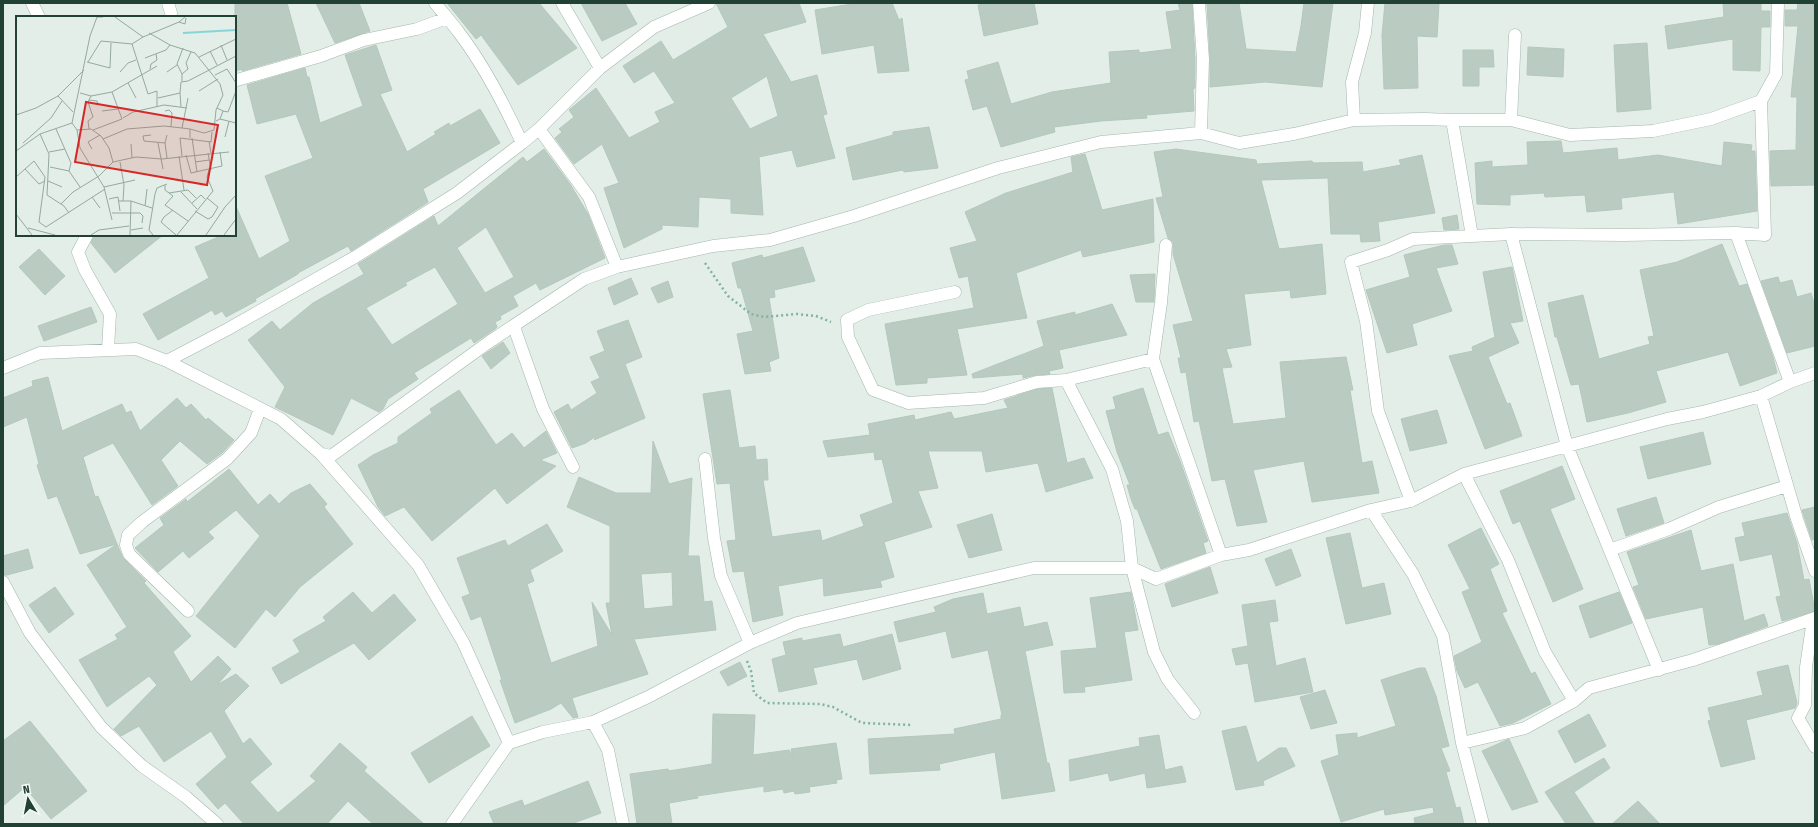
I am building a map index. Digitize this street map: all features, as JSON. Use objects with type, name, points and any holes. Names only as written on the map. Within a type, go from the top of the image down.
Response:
[{"type":"street","points":[[32,3],[38,16]]},
{"type":"street","points":[[435,3],[460,33],[480,63],[502,99],[522,143]]},
{"type":"street","points":[[562,3],[600,68]]},
{"type":"street","points":[[167,361],[228,329],[355,257],[457,193],[539,129],[600,68],[654,27],[709,3]]},
{"type":"street","points":[[1199,3],[1203,59],[1201,133]]},
{"type":"street","points":[[1354,120],[1352,82],[1365,33],[1368,3]]},
{"type":"street","points":[[1411,501],[1378,411],[1366,321],[1351,262],[1413,240],[1472,236],[1512,234],[1624,235],[1736,233],[1766,236],[1761,100],[1776,74],[1778,3]]},
{"type":"street","points":[[237,80],[321,56],[364,40],[417,29],[447,18]]},
{"type":"street","points":[[1511,120],[1515,35]]},
{"type":"street","points":[[321,454],[331,456],[488,342],[514,327],[584,280],[617,267],[693,250],[713,246],[770,240],[854,216],[998,168],[1102,142],[1201,133],[1239,143],[1294,134],[1354,120],[1511,120],[1570,135],[1653,131],[1711,119],[1761,100]]},
{"type":"street","points":[[1452,120],[1472,236]]},
{"type":"street","points":[[539,129],[589,197],[617,267]]},
{"type":"street","points":[[1736,233],[1790,382]]},
{"type":"street","points":[[1512,234],[1567,446],[1659,670]]},
{"type":"street","points":[[86,236],[78,252],[85,270],[110,314],[108,349]]},
{"type":"street","points":[[1166,245],[1161,303],[1153,358],[1221,555]]},
{"type":"street","points":[[955,292],[868,310],[847,320],[848,337],[873,390],[908,403],[984,398],[1037,382],[1066,380],[1153,358]]},
{"type":"street","points":[[514,327],[543,409],[573,467]]},
{"type":"street","points":[[3,368],[40,353],[136,349],[167,361],[281,419],[321,454],[418,565],[463,642],[509,743]]},
{"type":"street","points":[[452,824],[509,743],[543,732],[593,722],[648,697],[745,645],[797,623],[1034,568],[1132,568],[1156,578],[1221,555],[1249,550],[1371,510],[1411,501],[1464,474],[1667,418],[1703,412],[1761,396],[1790,382],[1815,373]]},
{"type":"street","points":[[1066,380],[1112,469],[1127,521],[1132,568],[1154,652],[1168,680],[1194,713]]},
{"type":"street","points":[[1761,396],[1797,519],[1815,571]]},
{"type":"street","points":[[188,611],[129,554],[126,545],[128,535],[142,522],[227,459],[251,433],[260,409]]},
{"type":"street","points":[[706,459],[714,538],[721,576],[745,645]]},
{"type":"street","points":[[1464,474],[1508,560],[1545,652],[1574,701]]},
{"type":"street","points":[[1610,550],[1669,529],[1719,507],[1787,486]]},
{"type":"street","points":[[1371,510],[1412,574],[1443,636],[1462,743],[1484,824]]},
{"type":"street","points":[[3,582],[30,633],[101,727],[142,766],[186,797],[217,824]]},
{"type":"street","points":[[1462,743],[1525,728],[1574,701],[1589,688],[1693,660],[1814,618],[1806,667],[1805,705],[1798,718],[1815,747]]},
{"type":"street","points":[[593,722],[608,750],[623,824]]},
{"type":"path","points":[[693,250],[711,270],[728,296],[751,314],[764,317],[797,314],[816,316],[848,329]]},
{"type":"path","points":[[745,645],[754,693],[766,703],[820,704],[833,707],[862,723],[913,724]]},
{"type":"building","points":[[235,3],[287,3],[301,54],[242,71],[242,69],[236,71]]},
{"type":"building","points":[[316,3],[359,3],[370,31],[335,43]]},
{"type":"building","points":[[447,3],[539,3],[577,48],[518,85],[481,35],[476,39]]},
{"type":"building","points":[[581,3],[625,3],[637,24],[602,41]]},
{"type":"building","points":[[716,3],[799,3],[806,22],[763,34],[791,82],[817,75],[827,114],[823,115],[835,158],[797,167],[792,150],[759,157],[763,215],[731,213],[731,199],[699,197],[698,227],[662,225],[662,229],[624,248],[604,188],[619,183],[602,144],[574,164],[555,138],[562,132],[559,129],[574,117],[569,110],[596,88],[629,138],[660,122],[655,112],[675,103],[654,71],[634,83],[623,66],[661,41],[673,60],[728,27]],"holes":[[[767,76],[778,116],[750,129],[731,98]]]},
{"type":"building","points":[[858,3],[892,3],[899,20],[902,18],[909,71],[878,73],[874,45],[822,54],[815,10]]},
{"type":"building","points":[[989,3],[1034,3],[1038,24],[984,36],[978,5]]},
{"type":"building","points":[[1178,3],[1192,3],[1195,59],[1195,88],[1193,89],[1194,111],[1146,115],[1147,118],[1101,121],[1054,127],[1055,132],[1001,147],[987,106],[973,110],[965,80],[969,79],[967,71],[998,62],[1011,104],[1052,92],[1111,83],[1109,52],[1139,50],[1139,53],[1172,49],[1166,12],[1180,10]]},
{"type":"building","points":[[1207,3],[1239,3],[1246,49],[1296,52],[1304,3],[1333,3],[1322,87],[1265,82],[1210,87]]},
{"type":"building","points":[[1385,3],[1439,3],[1437,37],[1417,36],[1418,88],[1384,89],[1382,35]]},
{"type":"building","points":[[1723,3],[1761,3],[1761,11],[1770,11],[1770,27],[1761,27],[1760,71],[1733,70],[1733,39],[1668,49],[1665,26],[1724,17]]},
{"type":"building","points":[[1798,3],[1815,3],[1815,185],[1771,186],[1770,151],[1796,150],[1797,97],[1791,97],[1798,26],[1785,26],[1785,10],[1797,10]]},
{"type":"building","points":[[1647,43],[1651,109],[1617,112],[1614,45]]},
{"type":"building","points":[[376,45],[392,90],[380,94],[407,152],[436,134],[434,132],[449,123],[450,126],[480,109],[500,143],[423,189],[428,202],[351,251],[348,246],[298,273],[255,299],[256,301],[226,317],[222,311],[215,315],[212,310],[158,340],[143,314],[209,278],[195,247],[221,236],[236,236],[236,206],[259,259],[290,241],[265,176],[313,158],[296,114],[257,124],[247,85],[305,68],[307,77],[309,77],[320,123],[363,106],[345,55]]},
{"type":"building","points":[[1528,47],[1564,49],[1563,77],[1527,75]]},
{"type":"building","points":[[1463,50],[1493,50],[1494,67],[1479,67],[1479,86],[1463,86]]},
{"type":"building","points":[[929,127],[938,168],[904,172],[903,170],[853,180],[846,148],[893,135],[893,132]]},
{"type":"building","points":[[1561,141],[1563,153],[1617,148],[1618,160],[1658,155],[1722,166],[1724,142],[1752,145],[1751,151],[1755,151],[1757,211],[1678,224],[1674,192],[1621,198],[1622,209],[1587,212],[1585,195],[1545,197],[1544,193],[1510,195],[1510,205],[1477,204],[1475,163],[1492,161],[1492,167],[1528,165],[1527,142]]},
{"type":"building","points":[[544,149],[570,184],[588,214],[605,258],[540,290],[536,283],[513,296],[518,306],[500,316],[501,319],[495,322],[497,327],[495,329],[474,343],[471,338],[414,373],[418,379],[388,399],[383,409],[379,412],[351,398],[333,435],[275,407],[285,387],[248,340],[272,321],[280,330],[313,303],[364,274],[358,264],[434,216],[438,226],[523,157],[527,162]],"holes":[[[486,227],[514,277],[485,293],[457,248]],[[435,267],[458,304],[392,345],[366,308],[407,285],[405,283]]]},
{"type":"building","points":[[1176,149],[1256,160],[1257,164],[1312,161],[1313,163],[1362,162],[1363,172],[1401,165],[1399,160],[1422,155],[1435,213],[1378,222],[1380,241],[1361,242],[1360,234],[1331,234],[1328,178],[1261,180],[1279,249],[1322,244],[1326,294],[1291,298],[1290,290],[1244,294],[1251,345],[1226,349],[1232,367],[1222,368],[1233,424],[1286,418],[1280,362],[1346,357],[1353,390],[1350,390],[1362,463],[1372,461],[1379,493],[1312,502],[1304,461],[1253,470],[1267,522],[1237,526],[1225,479],[1212,481],[1199,421],[1194,422],[1186,372],[1181,373],[1178,358],[1181,358],[1173,325],[1193,321],[1173,254],[1173,242],[1168,238],[1156,198],[1163,197],[1154,152]]},
{"type":"building","points":[[1085,154],[1102,210],[1153,199],[1154,242],[1083,257],[1081,250],[1016,273],[1027,318],[957,329],[967,375],[927,378],[927,383],[896,385],[885,324],[974,308],[968,276],[959,278],[950,248],[977,241],[965,212],[1006,193],[1073,172],[1071,157]]},
{"type":"building","points":[[1457,215],[1459,229],[1444,230],[1442,218]]},
{"type":"building","points":[[94,236],[162,236],[115,273],[91,243]]},
{"type":"building","points":[[1722,244],[1739,286],[1747,284],[1773,357],[1777,373],[1740,386],[1728,352],[1656,371],[1666,402],[1628,413],[1587,422],[1579,384],[1571,385],[1557,337],[1555,337],[1548,303],[1583,295],[1599,359],[1650,344],[1648,337],[1654,336],[1640,270],[1677,262]]},
{"type":"building","points":[[1444,245],[1452,245],[1458,264],[1436,268],[1452,311],[1412,324],[1417,345],[1387,353],[1366,290],[1410,277],[1404,255]]},
{"type":"building","points":[[803,247],[815,281],[774,290],[775,297],[769,298],[779,358],[769,362],[771,371],[745,374],[737,334],[753,331],[741,288],[738,288],[732,263],[762,255],[763,258]]},
{"type":"building","points":[[39,249],[65,276],[45,295],[19,267]]},
{"type":"building","points":[[1512,267],[1523,321],[1510,323],[1519,343],[1488,357],[1507,404],[1510,403],[1522,436],[1485,449],[1449,356],[1473,351],[1472,347],[1495,337],[1483,272]]},
{"type":"building","points":[[1155,274],[1154,302],[1136,302],[1130,275]]},
{"type":"building","points":[[1778,277],[1780,283],[1792,280],[1797,297],[1811,293],[1815,307],[1815,346],[1787,353],[1761,281]]},
{"type":"building","points":[[631,278],[638,294],[614,305],[608,288]]},
{"type":"building","points":[[668,281],[673,297],[658,303],[651,288]]},
{"type":"building","points":[[1112,304],[1127,335],[1059,350],[1063,368],[1049,371],[1050,374],[1023,378],[1023,374],[973,378],[972,374],[1044,346],[1037,321],[1075,312],[1075,315]]},
{"type":"building","points":[[91,307],[97,322],[44,341],[38,326]]},
{"type":"building","points":[[628,320],[642,357],[625,364],[645,418],[594,440],[596,436],[586,443],[572,448],[554,412],[568,404],[571,410],[597,393],[591,382],[600,378],[590,357],[605,351],[597,331]]},
{"type":"building","points":[[503,342],[510,353],[491,369],[482,356]]},
{"type":"building","points":[[48,377],[62,431],[122,404],[126,413],[131,411],[140,431],[177,398],[186,408],[191,404],[206,420],[208,418],[234,440],[222,453],[207,464],[180,441],[161,460],[178,486],[152,505],[113,443],[83,457],[95,497],[98,496],[117,544],[80,554],[57,496],[48,499],[37,465],[39,464],[27,417],[3,427],[3,398],[33,386],[32,381]]},
{"type":"building","points":[[1052,388],[1067,463],[1084,458],[1093,478],[1046,492],[1038,463],[986,472],[982,451],[928,451],[938,488],[918,491],[932,527],[884,542],[894,577],[880,581],[882,587],[824,596],[823,578],[778,586],[783,615],[753,622],[744,571],[733,572],[727,541],[736,540],[730,483],[717,484],[703,394],[730,390],[739,448],[755,446],[756,460],[767,459],[768,480],[763,480],[772,537],[820,530],[822,541],[864,526],[860,515],[893,503],[882,459],[875,460],[874,452],[828,457],[823,441],[870,435],[868,424],[914,415],[915,420],[951,412],[954,419],[1008,408],[1004,400],[1038,389]]},
{"type":"building","points":[[1143,388],[1158,435],[1168,432],[1180,461],[1208,541],[1203,543],[1206,553],[1161,569],[1137,509],[1135,509],[1131,499],[1127,485],[1130,485],[1117,452],[1106,411],[1116,409],[1113,397]]},
{"type":"building","points":[[459,390],[496,445],[512,433],[524,448],[546,431],[557,453],[540,460],[556,466],[507,504],[495,488],[432,541],[404,507],[385,516],[378,507],[358,465],[373,455],[398,443],[398,437],[432,413],[430,409]]},
{"type":"building","points":[[1437,410],[1447,443],[1410,451],[1401,419]]},
{"type":"building","points":[[1703,432],[1711,464],[1648,479],[1640,447]]},
{"type":"building","points":[[653,441],[669,484],[692,478],[688,556],[699,556],[704,602],[712,601],[716,630],[634,639],[648,674],[572,698],[578,717],[573,718],[561,703],[551,709],[515,723],[500,680],[502,680],[481,616],[471,620],[462,597],[470,594],[457,558],[505,540],[508,546],[547,524],[563,551],[530,570],[534,581],[527,584],[551,663],[598,646],[592,602],[612,635],[606,603],[610,603],[610,526],[567,507],[579,477],[616,493],[651,493]],"holes":[[[672,572],[673,606],[644,609],[641,574]]]},
{"type":"building","points":[[1562,466],[1575,499],[1550,509],[1583,589],[1553,602],[1520,521],[1513,524],[1500,491]]},
{"type":"building","points":[[229,469],[258,505],[270,494],[279,504],[291,493],[310,484],[327,504],[324,507],[353,544],[300,587],[275,617],[266,609],[235,648],[196,616],[260,536],[236,510],[208,532],[214,538],[189,558],[183,551],[158,572],[135,548],[164,525],[160,518],[186,499],[187,502]]},
{"type":"building","points":[[1656,497],[1664,523],[1626,536],[1617,509]]},
{"type":"building","points":[[1815,507],[1815,539],[1812,540],[1802,510]]},
{"type":"building","points":[[1787,513],[1797,543],[1804,580],[1809,579],[1815,611],[1782,621],[1776,597],[1781,596],[1772,554],[1740,561],[1735,538],[1745,536],[1742,523]]},
{"type":"building","points":[[992,514],[1002,550],[969,558],[957,525]]},
{"type":"building","points":[[1481,528],[1499,564],[1490,569],[1507,611],[1502,613],[1531,674],[1535,672],[1551,704],[1513,723],[1500,726],[1478,682],[1465,688],[1457,671],[1454,656],[1482,642],[1462,592],[1470,589],[1448,545]]},
{"type":"building","points":[[1691,530],[1701,571],[1733,564],[1744,621],[1764,614],[1768,626],[1718,644],[1709,645],[1703,607],[1646,619],[1633,587],[1639,585],[1627,552]]},
{"type":"building","points":[[1350,533],[1362,588],[1384,583],[1391,614],[1346,624],[1326,538]]},
{"type":"building","points":[[117,544],[123,558],[146,581],[144,583],[191,636],[173,652],[191,682],[218,656],[231,669],[217,685],[236,674],[249,686],[224,711],[243,744],[250,738],[272,764],[250,782],[278,813],[316,781],[310,776],[340,743],[367,767],[364,771],[424,824],[373,824],[348,801],[327,824],[244,824],[225,803],[218,809],[196,784],[227,757],[211,731],[164,762],[139,726],[121,736],[114,729],[157,685],[149,676],[107,707],[79,660],[118,639],[115,635],[127,627],[87,565]]},
{"type":"building","points":[[28,549],[33,568],[3,575],[3,556]]},
{"type":"building","points":[[1291,549],[1301,576],[1276,586],[1265,559]]},
{"type":"building","points":[[1210,567],[1218,593],[1172,607],[1165,584]]},
{"type":"building","points":[[55,587],[74,614],[49,633],[29,605]]},
{"type":"building","points":[[353,592],[372,613],[394,594],[416,620],[369,660],[354,643],[281,684],[272,668],[300,652],[293,640],[326,621],[323,617]]},
{"type":"building","points":[[1131,592],[1138,630],[1124,632],[1132,680],[1084,687],[1085,692],[1064,693],[1061,651],[1097,648],[1090,598]]},
{"type":"building","points":[[1619,592],[1632,623],[1590,638],[1579,606]]},
{"type":"building","points":[[983,593],[987,614],[1020,607],[1024,627],[1047,622],[1053,645],[1025,651],[1047,763],[1049,763],[1055,791],[1002,799],[995,752],[939,764],[940,770],[870,774],[868,739],[955,734],[954,729],[1001,719],[1002,715],[988,650],[952,658],[946,631],[899,642],[894,622],[936,612],[934,607],[953,599]]},
{"type":"building","points":[[1275,600],[1278,621],[1269,622],[1276,666],[1305,658],[1313,692],[1255,702],[1248,663],[1236,665],[1232,649],[1248,646],[1242,605]]},
{"type":"building","points":[[840,634],[843,647],[892,634],[901,669],[863,680],[857,659],[813,668],[817,684],[779,692],[772,659],[786,655],[783,642],[802,638],[802,641]]},
{"type":"building","points":[[740,662],[747,676],[728,686],[720,672]]},
{"type":"building","points":[[1788,665],[1797,703],[1795,708],[1746,720],[1755,759],[1721,767],[1708,721],[1711,720],[1708,708],[1763,695],[1757,672]]},
{"type":"building","points":[[1419,668],[1425,668],[1436,696],[1449,746],[1441,748],[1450,771],[1446,772],[1456,808],[1460,807],[1464,824],[1415,824],[1414,818],[1434,813],[1433,807],[1385,815],[1384,809],[1341,822],[1321,761],[1339,755],[1336,735],[1357,733],[1357,738],[1396,726],[1381,680]]},
{"type":"building","points":[[1325,690],[1337,723],[1311,729],[1300,697]]},
{"type":"building","points":[[713,714],[755,715],[753,755],[789,750],[793,756],[791,749],[836,743],[842,779],[836,780],[837,783],[809,787],[810,792],[795,794],[794,791],[784,793],[783,789],[764,792],[764,786],[697,796],[698,798],[669,803],[672,824],[637,824],[630,774],[668,769],[669,771],[712,764]]},
{"type":"building","points":[[1589,714],[1606,746],[1575,763],[1558,731]]},
{"type":"building","points":[[472,716],[490,746],[429,783],[411,753]]},
{"type":"building","points":[[30,721],[87,791],[51,819],[25,787],[3,806],[3,741]]},
{"type":"building","points":[[1246,726],[1257,763],[1279,748],[1286,748],[1295,766],[1263,781],[1264,785],[1236,790],[1222,731]]},
{"type":"building","points":[[1159,735],[1165,770],[1182,766],[1186,782],[1147,788],[1145,773],[1110,781],[1108,773],[1070,781],[1069,760],[1140,746],[1139,738]]},
{"type":"building","points":[[1509,739],[1538,802],[1512,810],[1482,751]]},
{"type":"building","points":[[1604,758],[1610,768],[1574,792],[1595,824],[1566,824],[1545,792]]},
{"type":"building","points":[[588,781],[601,813],[571,824],[494,824],[489,812],[522,800],[524,806]]},
{"type":"building","points":[[1638,801],[1660,824],[1612,824]]}]
